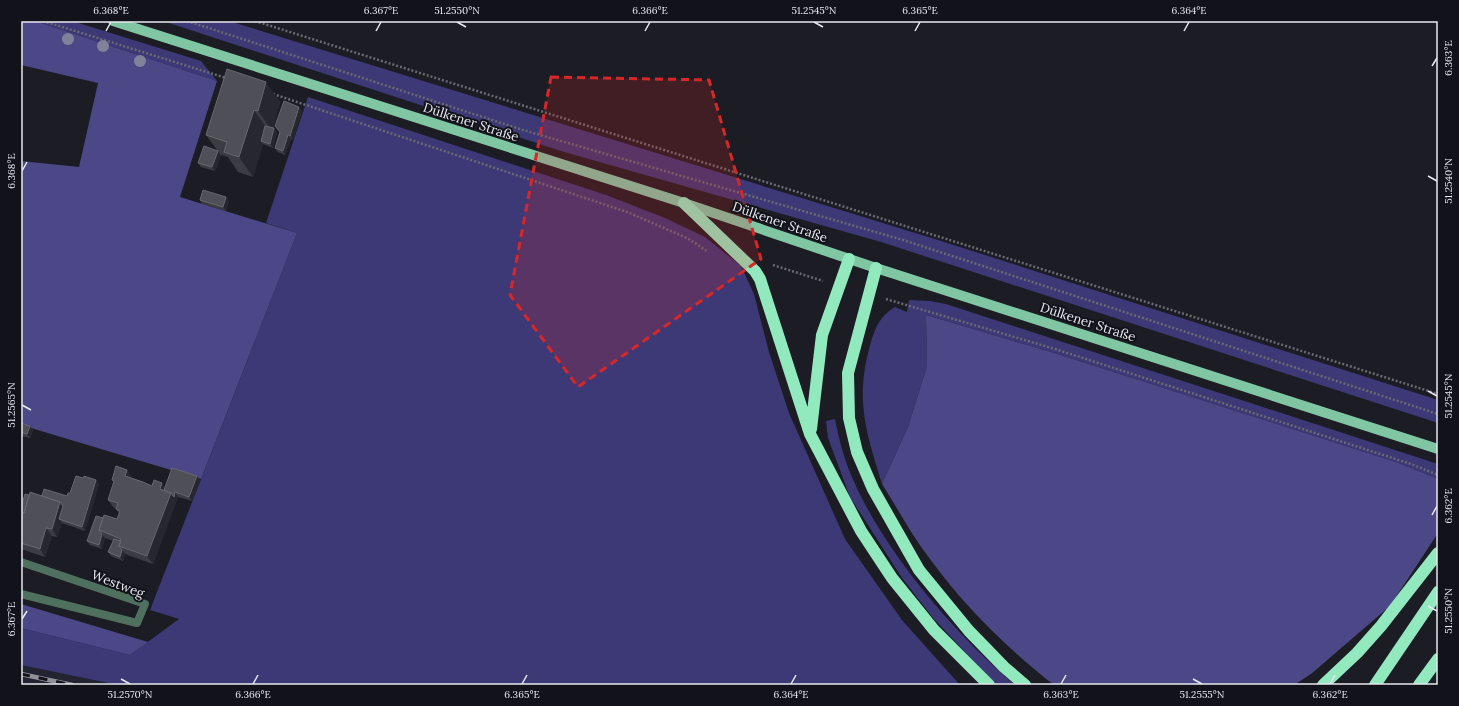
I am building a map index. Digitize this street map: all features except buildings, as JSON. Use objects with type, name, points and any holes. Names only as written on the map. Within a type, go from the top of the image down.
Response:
[{"type":"highway","points":[[684,204],[755,271],[760,278],[810,434],[861,531],[892,578],[934,630],[989,685]]},
{"type":"highway","points":[[810,434],[822,335],[848,259]]},
{"type":"highway","points":[[876,268],[848,373],[849,418],[857,452],[873,489],[919,570],[969,631],[1004,667],[1025,685]]},
{"type":"highway","points":[[1323,685],[1367,643],[1438,553]]},
{"type":"highway","points":[[1375,685],[1438,592]]},
{"type":"highway","points":[[1419,685],[1438,659]]},
{"type":"main road","name":"Dülkener Straße","points":[[113,21],[684,204],[848,259],[1438,449]]},
{"type":"street","name":"Westweg","points":[[21,562],[145,604],[137,623],[21,594]]},
{"type":"path","points":[[186,21],[523,130],[903,240],[1438,414]]},
{"type":"path","points":[[255,21],[1438,394]]},
{"type":"highlighted area","points":[[551,77],[709,80],[761,259],[578,387],[510,295]]},
{"type":"shaded area","points":[[21,21],[35,21],[217,81],[180,197],[297,233],[201,479],[21,425],[21,161],[79,167],[98,83],[21,65]]},
{"type":"shaded area","points":[[35,21],[72,21],[201,61],[217,81]]},
{"type":"shaded area","points":[[163,21],[229,21],[938,240],[1438,400],[1438,423],[881,242],[561,151]]},
{"type":"shaded area","points":[[308,97],[606,195],[665,218],[705,237],[741,266],[754,294],[769,352],[789,413],[845,539],[902,620],[960,685],[118,685],[21,665],[21,628],[130,655],[179,619],[150,610],[297,233],[266,223]]},
{"type":"shaded area","points":[[909,300],[930,301],[946,304],[1438,464],[1438,479],[1399,463],[1051,352],[926,315],[927,366],[908,427],[882,484],[865,418],[863,386],[865,368],[873,336],[884,315],[895,307],[907,312]]},
{"type":"shaded area","points":[[926,315],[1051,352],[1399,463],[1438,479],[1438,533],[1390,606],[1311,674],[1294,685],[1054,685],[1004,642],[957,593],[923,550],[882,484],[908,427],[927,366]]},
{"type":"shaded area","points":[[835,419],[849,470],[882,534],[923,590],[945,616],[968,641],[1015,685],[996,685],[934,619],[902,578],[850,497],[828,438],[826,421]]},
{"type":"shaded area","points":[[21,604],[148,642],[130,655],[21,628]]},
{"type":"shaded area","points":[[21,665],[118,685],[21,685]]},
{"type":"railway","points":[[21,674],[72,685]]}]
